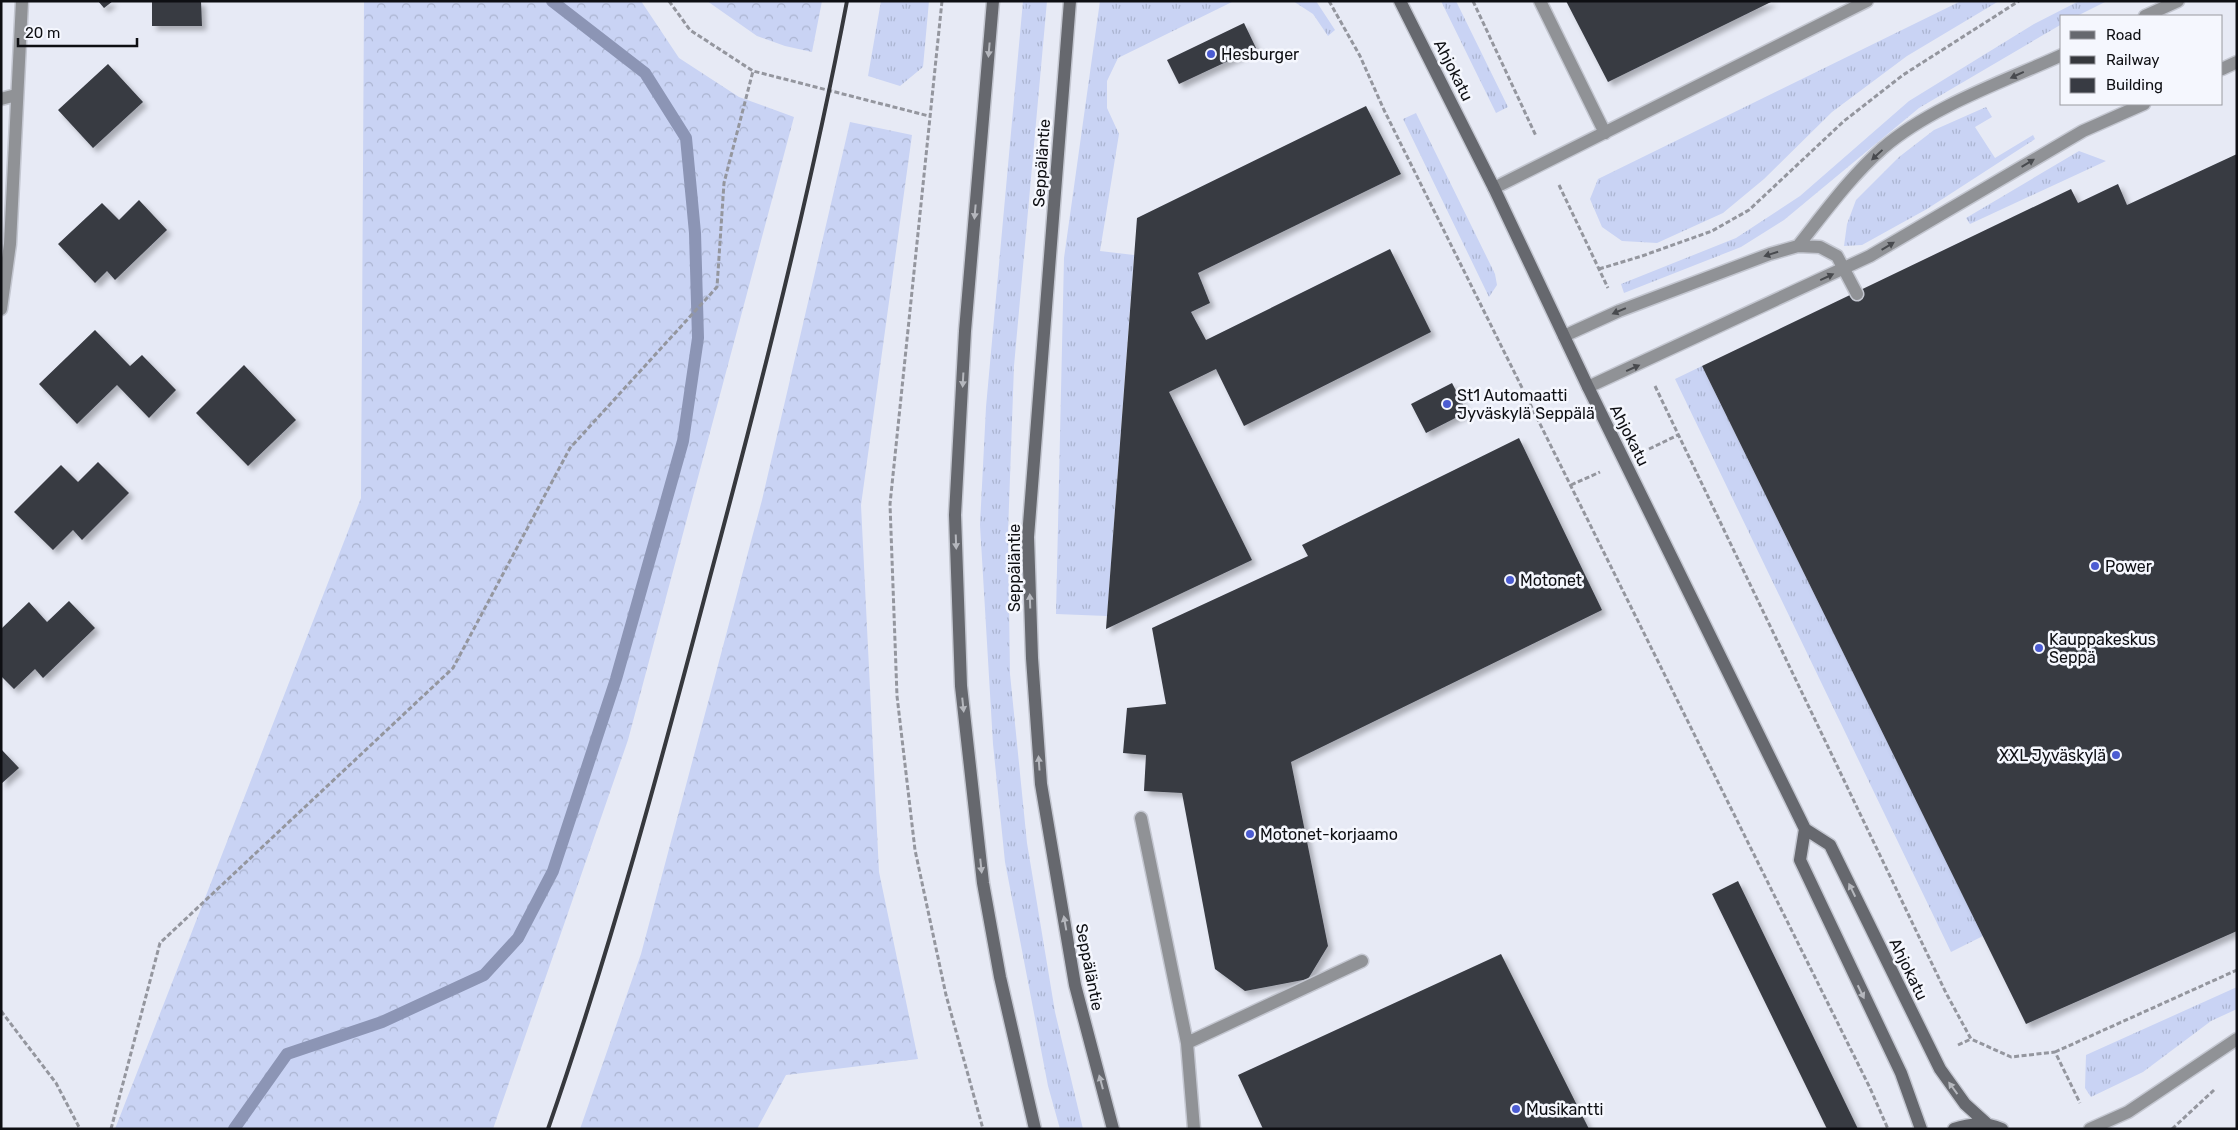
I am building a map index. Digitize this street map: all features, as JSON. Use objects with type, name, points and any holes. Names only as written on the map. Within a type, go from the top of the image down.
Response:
[{"type":"main road","points":[[993,1],[965,331],[956,515],[961,686],[983,883],[1000,977],[1035,1129]]},
{"type":"main road","name":"Seppäläntie","points":[[1070,1],[1028,537],[1032,649],[1041,784],[1075,985],[1113,1129]]},
{"type":"main road","name":"Ahjokatu","points":[[1400,1],[1494,188],[1588,387],[1805,829],[1830,845],[1940,1069],[1965,1104],[1986,1123]]},
{"type":"main road","points":[[1805,829],[1800,860],[1901,1073],[1921,1129]]},
{"type":"main road","points":[[1954,1129],[1970,1123],[1986,1123],[2002,1129]]},
{"type":"street","points":[[1,310],[10,244],[22,1]]},
{"type":"street","points":[[1540,1],[1605,133]]},
{"type":"street","points":[[1494,188],[1867,1]]},
{"type":"street","points":[[2147,15],[2178,1]]},
{"type":"street","points":[[1798,246],[1854,176],[1885,147],[1932,115],[2060,56]]},
{"type":"street","points":[[2223,69],[2237,62]]},
{"type":"street","points":[[1,99],[16,95]]},
{"type":"street","points":[[1588,387],[1845,269],[2083,131],[2142,105]]},
{"type":"street","points":[[1564,336],[1619,311],[1770,254],[1798,246],[1820,247],[1837,256],[1857,294]]},
{"type":"street","points":[[1141,818],[1186,1043],[1194,1129]]},
{"type":"street","points":[[1186,1043],[1362,961]]},
{"type":"street","points":[[2091,1129],[2128,1112],[2237,1039]]},
{"type":"path","points":[[669,1],[690,30],[753,71],[929,116]]},
{"type":"path","points":[[942,1],[890,504],[897,696],[915,850],[946,995],[983,1129]]},
{"type":"path","points":[[1329,1],[1360,56],[1406,153],[1870,1088],[1888,1129]]},
{"type":"path","points":[[1473,1],[1619,311]]},
{"type":"path","points":[[1600,269],[1712,231],[1748,210],[1844,121],[1903,75],[1998,12],[2019,1]]},
{"type":"path","points":[[111,1129],[160,943],[453,668],[570,448],[717,287],[724,183],[753,71]]},
{"type":"path","points":[[1644,362],[1933,966],[1971,1039],[2011,1057],[2055,1052],[2237,970]]},
{"type":"path","points":[[1,1011],[56,1083],[80,1129]]},
{"type":"path","points":[[2055,1052],[2091,1129]]},
{"type":"path","points":[[2172,1129],[2222,1083]]},
{"type":"green space","points":[[364,1],[641,1],[679,58],[739,97],[794,117],[628,740],[493,1129],[115,1129],[361,498]]},
{"type":"green space","points":[[707,1],[822,1],[812,52],[785,46],[757,36]]},
{"type":"green space","points":[[881,1],[929,1],[923,67],[900,86],[868,76]]},
{"type":"green space","points":[[1023,1],[1047,1],[1014,366],[1008,533],[1010,674],[1027,843],[1055,1012],[1083,1129],[1060,1129],[1048,1086],[1005,862],[993,744],[980,525],[986,407]]},
{"type":"green space","points":[[1100,1],[1234,1],[1118,58],[1107,81],[1107,108],[1119,134],[1100,251],[1134,255],[1107,616],[1056,614],[1064,258]]},
{"type":"green space","points":[[1293,1],[1316,1],[1335,30],[1328,36],[1313,14]]},
{"type":"green space","points":[[1441,1],[1456,1],[1508,107],[1496,113]]},
{"type":"green space","points":[[1961,1],[1999,1],[1907,56],[1832,112],[1764,179],[1723,213],[1657,243],[1622,241],[1602,227],[1590,199],[1598,179]]},
{"type":"green space","points":[[2079,1],[2107,1],[2079,15],[2060,15],[2060,25],[1919,108],[1784,220],[1741,247],[1624,293],[1621,284],[1736,238],[1800,196],[1909,101],[2034,24]]},
{"type":"green space","points":[[1986,107],[1992,117],[1975,127],[1995,158],[2033,135],[2035,139],[1927,209],[1862,245],[1844,246],[1847,224],[1856,200],[1899,157],[1934,130]]},
{"type":"green space","points":[[1416,113],[1495,274],[1497,285],[1489,297],[1403,119]]},
{"type":"green space","points":[[850,122],[912,135],[861,505],[879,872],[918,1059],[786,1075],[757,1129],[580,1129],[641,954],[762,500]]},
{"type":"green space","points":[[2079,151],[2106,161],[1970,224],[1966,218]]},
{"type":"green space","points":[[1702,366],[1983,936],[1951,952],[1675,379]]},
{"type":"green space","points":[[2237,987],[2237,1009],[2211,1021],[2143,1072],[2091,1097],[2085,1088],[2086,1055]]},
{"type":"building","points":[[98,1],[113,1],[104,8]]},
{"type":"building","points":[[152,1],[201,1],[202,26],[152,26]]},
{"type":"building","points":[[1566,1],[1773,1],[1608,82]]},
{"type":"building","name":"Hesburger","points":[[1244,23],[1256,48],[1179,84],[1167,60]]},
{"type":"building","points":[[108,64],[143,102],[93,148],[58,110]]},
{"type":"building","points":[[1366,106],[1401,174],[1198,273],[1210,303],[1191,312],[1206,340],[1390,249],[1431,332],[1244,426],[1216,369],[1169,392],[1252,560],[1106,629],[1137,218]]},
{"type":"building","name":"Kauppakeskus Seppä","points":[[2237,154],[2237,931],[2026,1024],[1702,366],[2071,189],[2078,203],[2118,184],[2127,205]]},
{"type":"building","points":[[139,200],[167,230],[115,280],[107,271],[95,283],[58,244],[102,203],[119,220]]},
{"type":"building","points":[[95,330],[130,366],[142,355],[176,390],[149,418],[117,385],[77,424],[39,384]]},
{"type":"building","points":[[244,365],[296,420],[248,466],[196,413]]},
{"type":"building","points":[[1452,383],[1467,412],[1426,433],[1411,404]]},
{"type":"building","points":[[1519,438],[1602,610],[1291,762],[1328,946],[1308,979],[1245,991],[1215,969],[1182,793],[1144,791],[1146,755],[1123,753],[1127,708],[1166,704],[1152,628],[1308,556],[1302,545]]},
{"type":"building","points":[[98,462],[129,493],[82,540],[73,530],[53,550],[14,512],[61,465],[78,482]]},
{"type":"building","points":[[69,601],[95,628],[43,678],[35,669],[14,689],[1,676],[1,629],[29,602],[47,622]]},
{"type":"building","points":[[1,749],[19,768],[1,784]]},
{"type":"building","points":[[1738,881],[1858,1129],[1827,1129],[1712,894]]},
{"type":"building","points":[[1501,954],[1589,1129],[1263,1129],[1238,1075]]},
{"type":"waterway","points":[[234,1129],[287,1054],[382,1022],[484,975],[518,938],[553,871],[616,679],[683,441],[698,338],[695,233],[686,138],[645,73],[552,1]]},
{"type":"railway","points":[[548,1129],[614,924],[673,716],[729,506],[801,218],[847,1]]},
{"type":"place","name":"Hesburger","points":[[1211,54]]},
{"type":"place","name":"St1 Automaatti Jyväskylä Seppälä","points":[[1447,404]]},
{"type":"place","name":"Power","points":[[2095,566]]},
{"type":"place","name":"Motonet","points":[[1510,580]]},
{"type":"place","name":"Kauppakeskus Seppä","points":[[2039,648]]},
{"type":"place","name":"XXL Jyväskylä","points":[[2116,755]]},
{"type":"place","name":"Motonet-korjaamo","points":[[1250,834]]},
{"type":"place","name":"Musikantti","points":[[1516,1109]]}]
